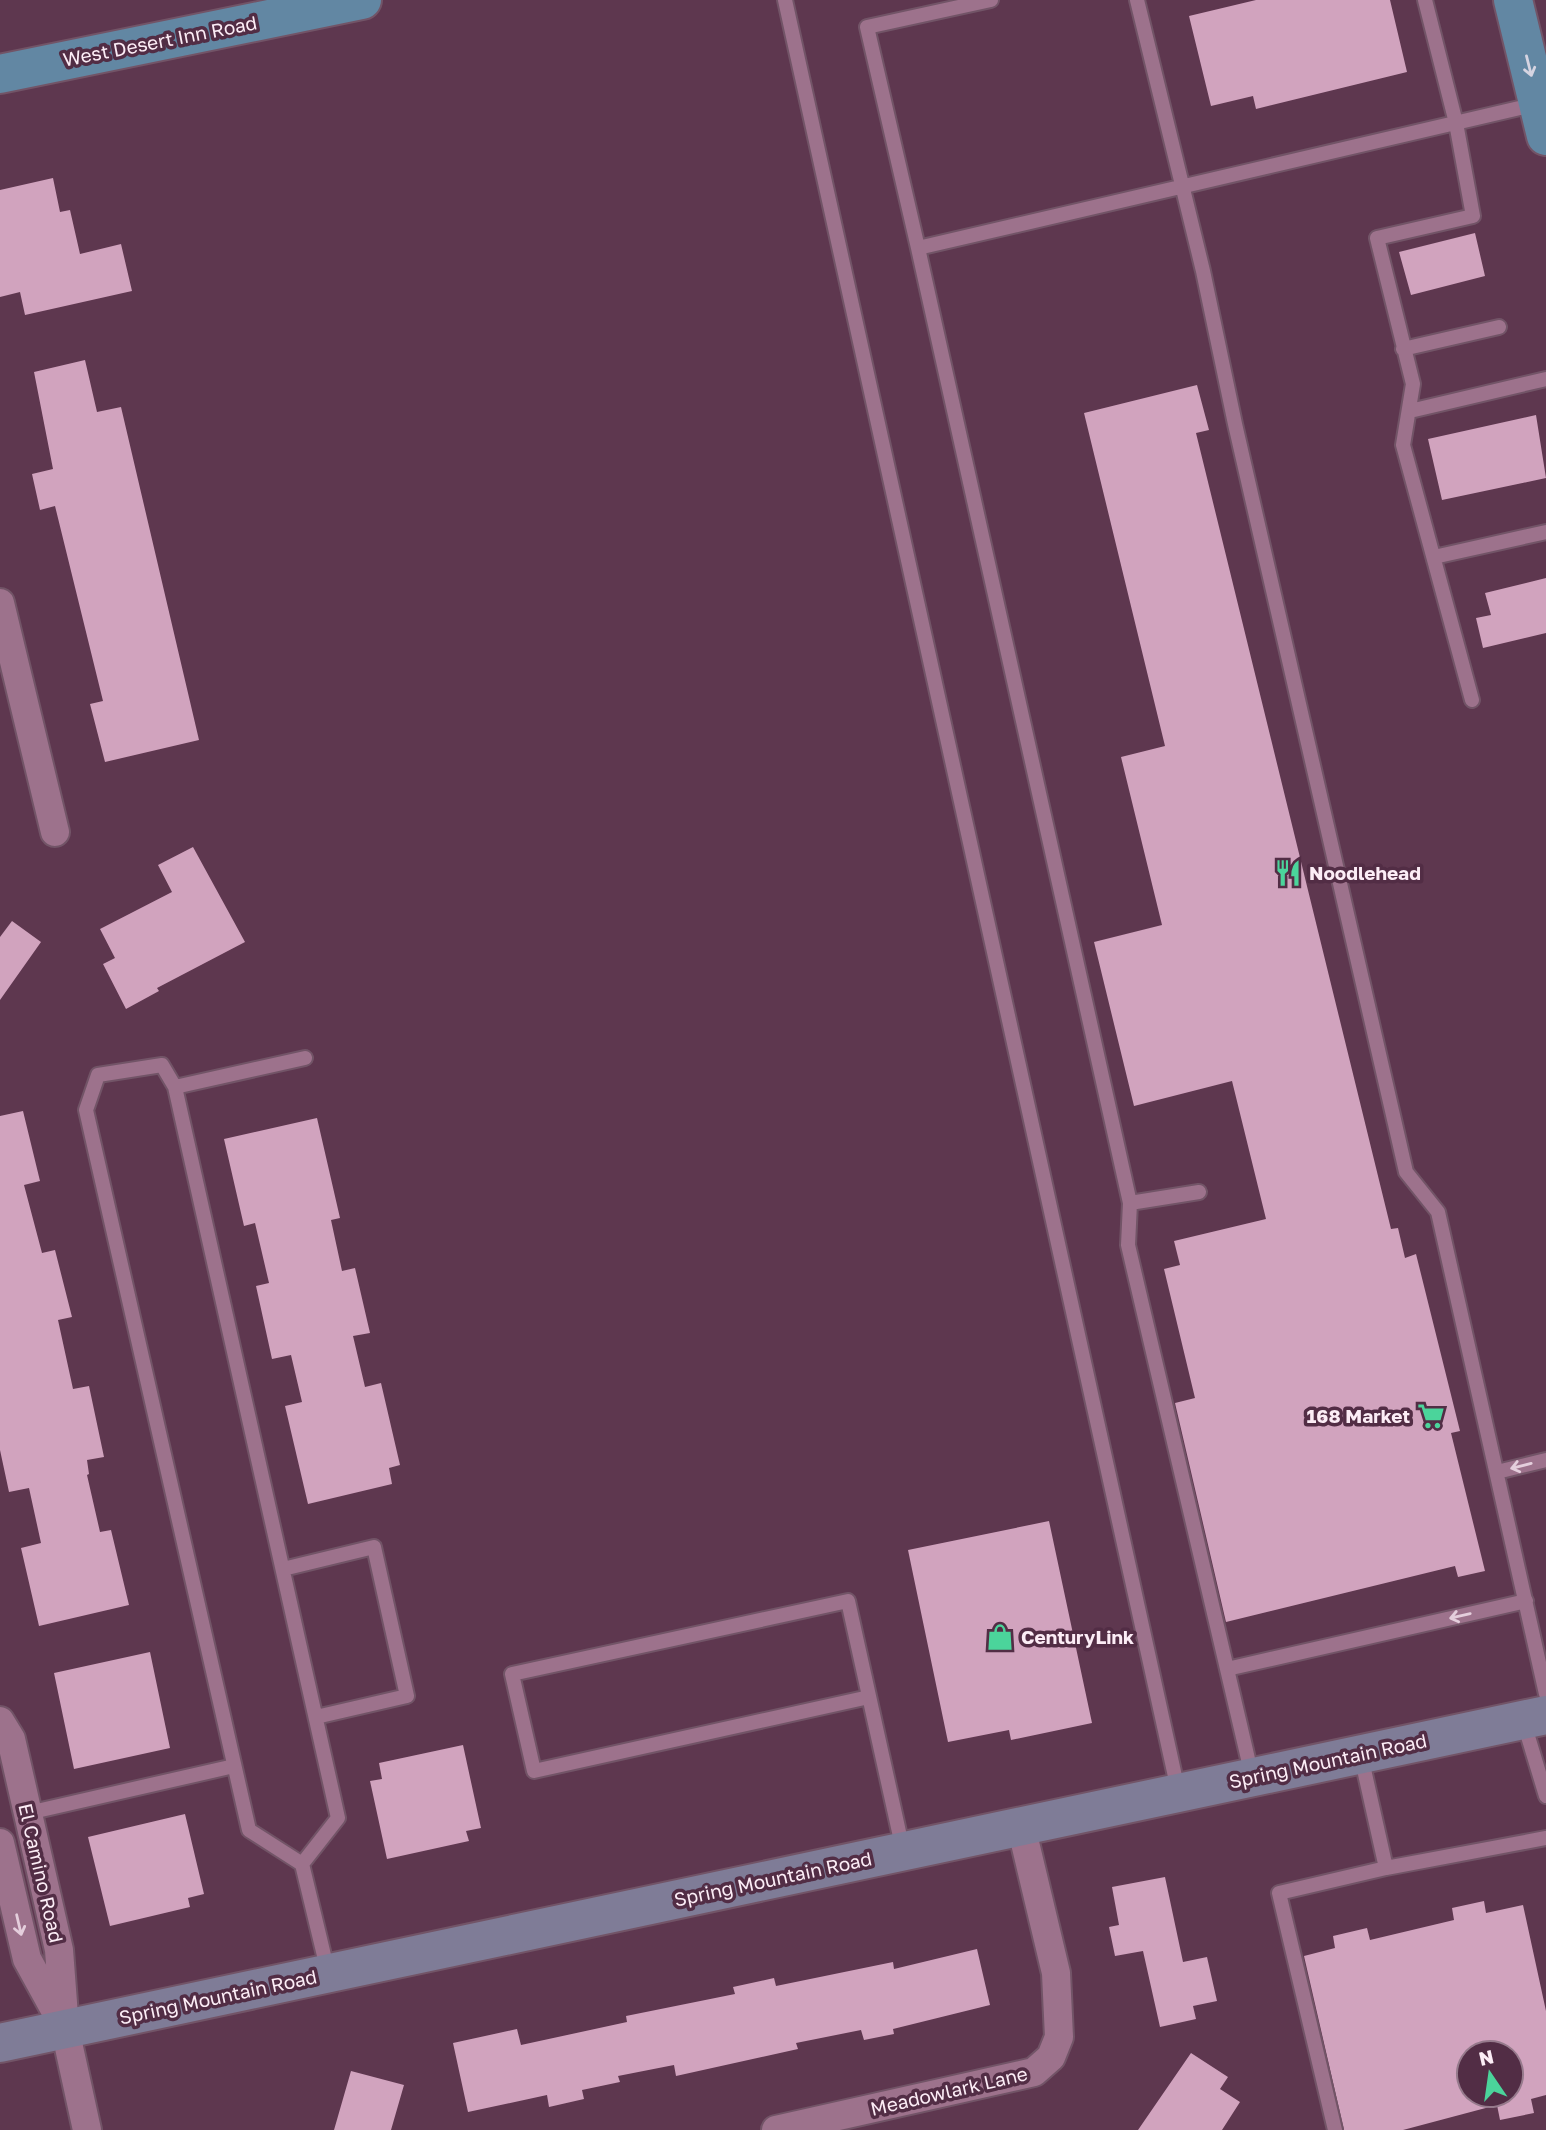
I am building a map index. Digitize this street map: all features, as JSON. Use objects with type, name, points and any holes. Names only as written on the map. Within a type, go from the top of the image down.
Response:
[{"type":"main road","name":"West Desert Inn Road","points":[[0,74],[306,6],[362,0]]},
{"type":"main road","points":[[1513,0],[1542,120]]},
{"type":"main road","name":"Spring Mountain Road","points":[[0,2043],[1361,1754],[1538,1709]]},
{"type":"street","points":[[0,605],[55,832]]},
{"type":"street","name":"El Camino Road","points":[[0,1721],[11,1739],[59,1950],[65,2029],[87,2130]]},
{"type":"street","name":"Meadowlark Lane","points":[[776,2130],[1034,2072],[1051,2057],[1059,2036],[1056,1973],[1021,1826]]},
{"type":"street","name":"El Camino Road","points":[[0,1843],[27,1959],[65,2029]]},
{"type":"lane","points":[[785,0],[1179,1793]]},
{"type":"lane","points":[[991,0],[867,27],[1130,1203],[1128,1245],[1252,1777]]},
{"type":"lane","points":[[1137,0],[1180,187],[1206,283],[1235,424],[1406,1171],[1438,1212],[1527,1601],[1546,1796]]},
{"type":"lane","points":[[1425,0],[1456,123],[1473,216],[1377,238],[1413,384],[1403,445],[1472,700]]},
{"type":"lane","points":[[918,248],[1456,123],[1542,120]]},
{"type":"lane","points":[[1403,349],[1499,327]]},
{"type":"lane","points":[[1409,411],[1546,379]]},
{"type":"lane","points":[[1434,557],[1546,532]]},
{"type":"lane","points":[[175,1087],[305,1058]]},
{"type":"lane","points":[[302,1864],[338,1818],[175,1087],[162,1065],[98,1075],[86,1110],[249,1830],[302,1864],[329,1973]]},
{"type":"lane","points":[[1130,1203],[1199,1192]]},
{"type":"lane","points":[[1497,1472],[1546,1460]]},
{"type":"lane","points":[[283,1569],[374,1547],[383,1587],[407,1696],[316,1717]]},
{"type":"lane","points":[[869,1697],[534,1771],[513,1675],[848,1601],[903,1851]]},
{"type":"lane","points":[[1227,1670],[1527,1601]]},
{"type":"lane","points":[[1361,1754],[1386,1868]]},
{"type":"lane","points":[[28,1813],[234,1766]]},
{"type":"lane","points":[[1335,2130],[1279,1893],[1386,1868],[1546,1838]]},
{"type":"building","points":[[1256,0],[1390,0],[1407,72],[1256,109],[1253,96],[1211,106],[1189,16]]},
{"type":"building","points":[[53,178],[60,212],[70,210],[80,254],[121,244],[132,291],[25,315],[20,292],[0,297],[0,190]]},
{"type":"building","points":[[1475,233],[1485,276],[1411,295],[1399,252]]},
{"type":"building","points":[[85,360],[97,412],[121,407],[199,740],[105,762],[90,704],[103,701],[55,506],[40,510],[32,474],[53,469],[34,372]]},
{"type":"building","points":[[1197,385],[1209,430],[1196,433],[1391,1229],[1398,1228],[1405,1258],[1416,1254],[1460,1431],[1451,1433],[1485,1571],[1458,1577],[1455,1566],[1226,1622],[1175,1403],[1195,1398],[1164,1269],[1180,1265],[1174,1241],[1266,1219],[1232,1081],[1134,1106],[1094,942],[1162,925],[1121,757],[1165,746],[1084,413]]},
{"type":"building","points":[[1536,415],[1546,478],[1442,500],[1428,439]]},
{"type":"building","points":[[1546,578],[1546,633],[1483,648],[1476,618],[1491,615],[1485,593]]},
{"type":"building","points":[[193,847],[245,942],[157,988],[159,991],[126,1009],[103,964],[115,958],[100,929],[172,892],[158,865]]},
{"type":"building","points":[[12,921],[41,942],[0,1000],[0,937]]},
{"type":"building","points":[[23,1111],[40,1181],[24,1185],[42,1253],[55,1250],[72,1317],[58,1320],[73,1389],[89,1386],[104,1457],[87,1460],[87,1475],[100,1532],[111,1530],[129,1605],[39,1626],[21,1548],[41,1543],[29,1488],[9,1492],[0,1450],[0,1116]]},
{"type":"building","points":[[317,1118],[340,1218],[331,1220],[342,1271],[355,1268],[370,1333],[353,1336],[365,1387],[381,1383],[400,1465],[389,1468],[392,1484],[308,1504],[285,1406],[302,1402],[291,1355],[272,1359],[256,1286],[269,1283],[255,1223],[244,1226],[224,1139]]},
{"type":"building","name":"CenturyLink","points":[[1049,1521],[1092,1723],[1011,1740],[1009,1730],[948,1742],[908,1550]]},
{"type":"building","points":[[150,1652],[170,1748],[74,1769],[54,1673]]},
{"type":"building","points":[[463,1745],[481,1828],[466,1831],[469,1841],[387,1859],[370,1781],[382,1779],[379,1763]]},
{"type":"building","points":[[185,1814],[204,1894],[188,1898],[190,1907],[110,1926],[88,1837]]},
{"type":"building","points":[[1165,1877],[1183,1962],[1207,1957],[1217,2001],[1193,2006],[1196,2019],[1160,2027],[1143,1951],[1115,1956],[1109,1927],[1119,1925],[1112,1887]]},
{"type":"building","points":[[1484,1901],[1486,1913],[1523,1905],[1546,2011],[1546,2095],[1531,2099],[1534,2113],[1500,2120],[1498,2109],[1525,2109],[1525,2039],[1455,2039],[1455,2109],[1482,2109],[1403,2130],[1344,2130],[1304,1956],[1335,1948],[1333,1936],[1367,1928],[1370,1940],[1454,1920],[1452,1908]]},
{"type":"building","points":[[977,1949],[990,2005],[893,2029],[894,2034],[864,2040],[861,2030],[796,2043],[798,2049],[676,2076],[674,2065],[618,2076],[620,2082],[582,2090],[584,2099],[549,2107],[547,2095],[468,2112],[453,2043],[517,2029],[521,2045],[627,2022],[626,2016],[735,1994],[733,1987],[774,1978],[776,1986],[893,1962],[894,1969]]},
{"type":"building","points":[[1191,2053],[1228,2077],[1220,2089],[1240,2102],[1222,2130],[1138,2130]]},
{"type":"building","points":[[351,2071],[404,2085],[391,2130],[334,2130]]},
{"type":"place","name":"Noodlehead","points":[[1288,873]]},
{"type":"place","name":"168 Market","points":[[1431,1416]]},
{"type":"place","name":"CenturyLink","points":[[1000,1637]]}]
